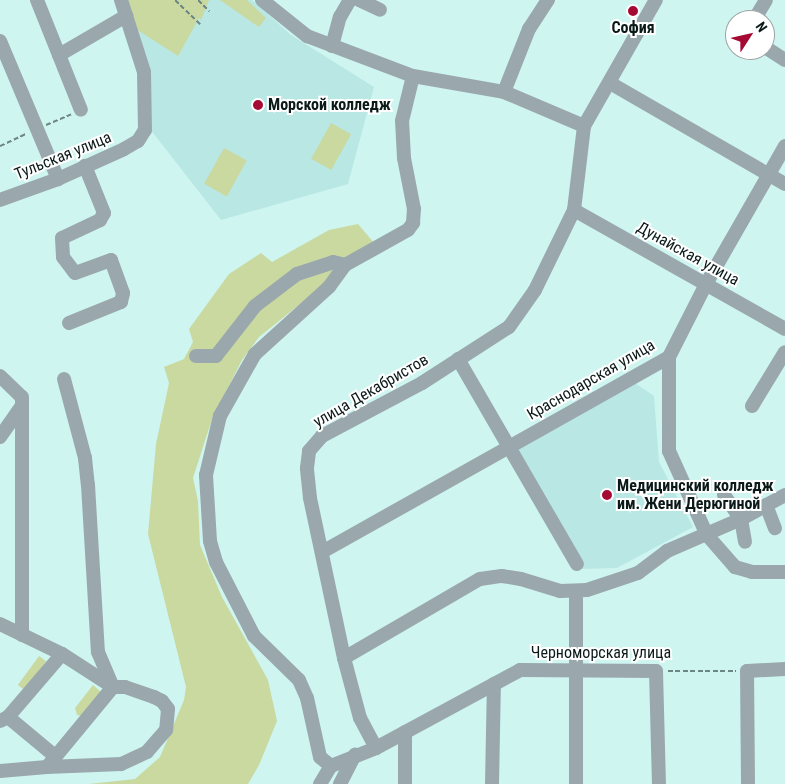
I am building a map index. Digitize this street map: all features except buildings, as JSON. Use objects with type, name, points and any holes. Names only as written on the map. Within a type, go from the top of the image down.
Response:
[{"type":"street","points":[[37,0],[81,110]]},
{"type":"street","points":[[59,54],[126,16],[121,0]]},
{"type":"street","points":[[262,0],[307,36],[332,46],[413,76],[504,92],[584,126]]},
{"type":"street","points":[[332,46],[340,17],[350,0]]},
{"type":"street","points":[[358,0],[380,10]]},
{"type":"street","points":[[504,92],[529,29],[548,0]]},
{"type":"street","name":"улица Декабристов","points":[[376,748],[360,718],[344,658],[310,498],[306,468],[310,451],[322,436],[422,383],[509,327],[535,290],[574,210],[584,126],[656,0]]},
{"type":"street","name":"Тульская улица","points":[[0,200],[58,179],[138,141],[145,130],[144,72],[126,16]]},
{"type":"street","points":[[0,41],[58,179]]},
{"type":"street","points":[[331,766],[320,757],[307,698],[299,680],[254,636],[216,562],[210,541],[206,475],[220,416],[255,354],[328,287],[345,265],[408,230],[413,223],[414,209],[404,158],[402,121],[413,76]]},
{"type":"street","points":[[610,83],[785,184]]},
{"type":"street","name":"Краснодарская улица","points":[[322,552],[669,357],[706,284],[770,176],[785,146]]},
{"type":"street","points":[[69,323],[121,302],[123,293],[111,260],[75,273],[62,257],[62,238],[100,220],[104,213],[85,166]]},
{"type":"street","name":"Дунайская улица","points":[[574,210],[785,329]]},
{"type":"street","points":[[196,356],[216,356],[255,306],[297,274],[333,262],[345,265]]},
{"type":"street","points":[[752,406],[785,352]]},
{"type":"street","points":[[669,357],[669,451],[707,535],[735,567],[752,572],[785,572]]},
{"type":"street","points":[[458,360],[576,564]]},
{"type":"street","points":[[0,376],[19,391],[22,397],[22,635]]},
{"type":"street","points":[[64,379],[85,458],[98,652],[113,687]]},
{"type":"street","points":[[0,438],[22,406]]},
{"type":"street","points":[[344,658],[480,579],[502,576],[560,591],[576,592],[638,573],[667,551],[741,519],[785,495]]},
{"type":"street","points":[[724,496],[741,519],[745,542]]},
{"type":"street","points":[[766,505],[775,528]]},
{"type":"street","points":[[576,592],[576,784]]},
{"type":"street","points":[[0,771],[51,762],[121,764],[147,752],[166,730],[168,710],[162,701],[136,690],[113,687],[62,654],[1,627]]},
{"type":"street","points":[[51,762],[4,719],[62,654]]},
{"type":"street","points":[[748,784],[747,671],[785,669]]},
{"type":"street","name":"Черноморская улица","points":[[376,748],[520,670],[656,671]]},
{"type":"street","points":[[656,671],[659,784]]},
{"type":"street","points":[[492,784],[494,684]]},
{"type":"street","points":[[51,762],[113,687]]},
{"type":"street","points":[[405,732],[405,784]]},
{"type":"street","points":[[320,784],[331,766],[376,748]]},
{"type":"street","points":[[340,784],[356,755]]},
{"type":"path","points":[[175,0],[200,24]]},
{"type":"path","points":[[198,0],[209,11]]},
{"type":"path","points":[[0,146],[81,110]]},
{"type":"path","name":"Черноморская улица","points":[[656,671],[747,671]]},
{"type":"shaded area","name":"Морской колледж","points":[[124,0],[252,0],[291,35],[374,87],[348,184],[221,220],[146,124],[149,83]]},
{"type":"shaded area","name":"Медицинский колледж им. Жени Дерюгиной","points":[[632,381],[654,396],[659,462],[693,527],[617,568],[580,569],[512,448]]},
{"type":"green space","points":[[126,0],[209,0],[201,20],[199,18],[178,56],[136,29]]},
{"type":"green space","points":[[220,0],[247,0],[266,18],[259,27]]},
{"type":"green space","points":[[331,123],[351,134],[331,170],[311,159]]},
{"type":"green space","points":[[224,148],[247,161],[227,196],[204,184]]},
{"type":"green space","points":[[358,224],[375,244],[259,337],[242,360],[212,419],[193,478],[198,501],[200,545],[222,597],[268,680],[277,721],[259,765],[248,784],[89,784],[135,779],[160,757],[184,700],[186,687],[148,534],[156,444],[169,383],[164,367],[184,359],[193,342],[189,329],[229,274],[261,253],[272,262],[329,230]]},
{"type":"green space","points":[[39,656],[46,661],[25,690],[18,685]]},
{"type":"green space","points":[[93,685],[101,692],[82,716],[77,715],[75,708]]},
{"type":"place","name":"София","points":[[633,11]]},
{"type":"place","name":"Морской колледж","points":[[258,105]]},
{"type":"place","name":"Медицинский колледж им. Жени Дерюгиной","points":[[607,495]]}]
